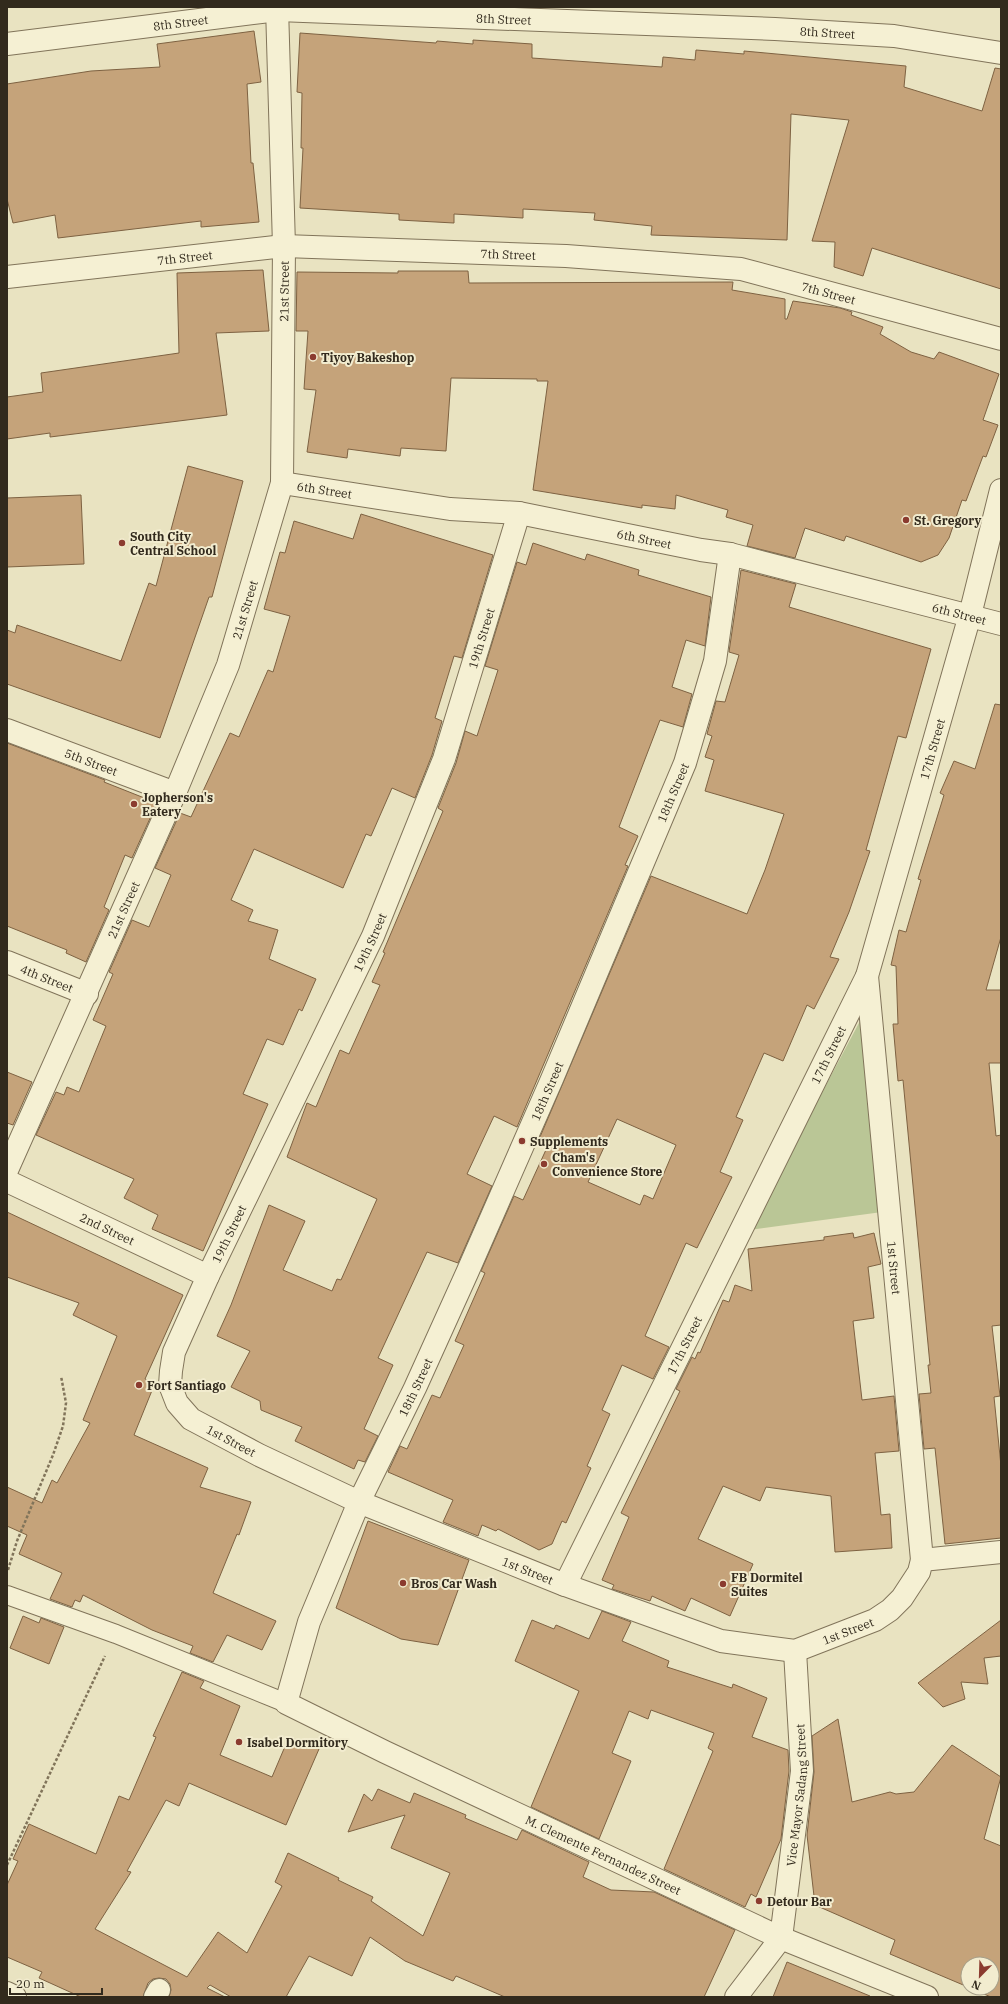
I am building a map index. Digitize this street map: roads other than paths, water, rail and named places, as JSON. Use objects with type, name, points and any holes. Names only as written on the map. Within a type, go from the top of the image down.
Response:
[{"type":"street","name":"8th Street","points":[[7,44],[278,9],[776,29],[894,36],[1001,53]]},
{"type":"street","name":"21st Street","points":[[7,1170],[87,994],[175,793],[228,665],[282,483],[284,246],[278,9]]},
{"type":"street","name":"7th Street","points":[[7,277],[284,246],[566,256],[741,269],[1001,339]]},
{"type":"street","name":"6th Street","points":[[282,483],[450,509],[519,513],[701,550],[730,554],[1001,624]]},
{"type":"street","name":"17th Street","points":[[565,1584],[867,976],[970,615],[1001,490]]},
{"type":"street","name":"19th Street","points":[[174,1352],[208,1276],[373,936],[444,759],[519,513]]},
{"type":"street","name":"18th Street","points":[[286,1703],[309,1622],[359,1502],[415,1388],[471,1266],[552,1079],[684,763],[715,661],[730,554]]},
{"type":"street","name":"5th Street","points":[[7,730],[175,793]]},
{"type":"street","name":"4th Street","points":[[7,962],[87,994]]},
{"type":"street","name":"1st Street","points":[[174,1352],[170,1385],[177,1403],[191,1418],[259,1455],[359,1502],[565,1584],[721,1641],[795,1650],[875,1620],[890,1610],[902,1598],[919,1572],[922,1560],[867,976]]},
{"type":"street","name":"2nd Street","points":[[7,1181],[208,1276]]},
{"type":"street","points":[[922,1560],[1001,1552]]},
{"type":"street","name":"Vice Mayor Sadang Street","points":[[782,1938],[802,1771],[795,1650]]},
{"type":"street","name":"M. Clemente Fernandez Street","points":[[286,1703],[385,1752],[782,1938],[926,1997]]},
{"type":"street","points":[[736,1997],[782,1938]]},
{"type":"street","points":[[7,1993],[15,1997]]},
{"type":"lane","points":[[7,1595],[116,1634],[286,1703]]},
{"type":"place","name":"Tiyoy Bakeshop","points":[[313,357]]},
{"type":"place","name":"St. Gregory","points":[[906,520]]},
{"type":"place","name":"South City Central School","points":[[122,543]]},
{"type":"place","name":"Jopherson's Eatery","points":[[134,804]]},
{"type":"place","name":"Supplements","points":[[522,1141]]},
{"type":"place","name":"Cham's Convenience Store","points":[[544,1164]]},
{"type":"place","name":"Fort Santiago","points":[[139,1385]]},
{"type":"place","name":"Bros Car Wash","points":[[403,1583]]},
{"type":"place","name":"FB Dormitel Suites","points":[[723,1584]]},
{"type":"place","name":"Isabel Dormitory","points":[[239,1742]]},
{"type":"place","name":"Detour Bar","points":[[759,1901]]}]
